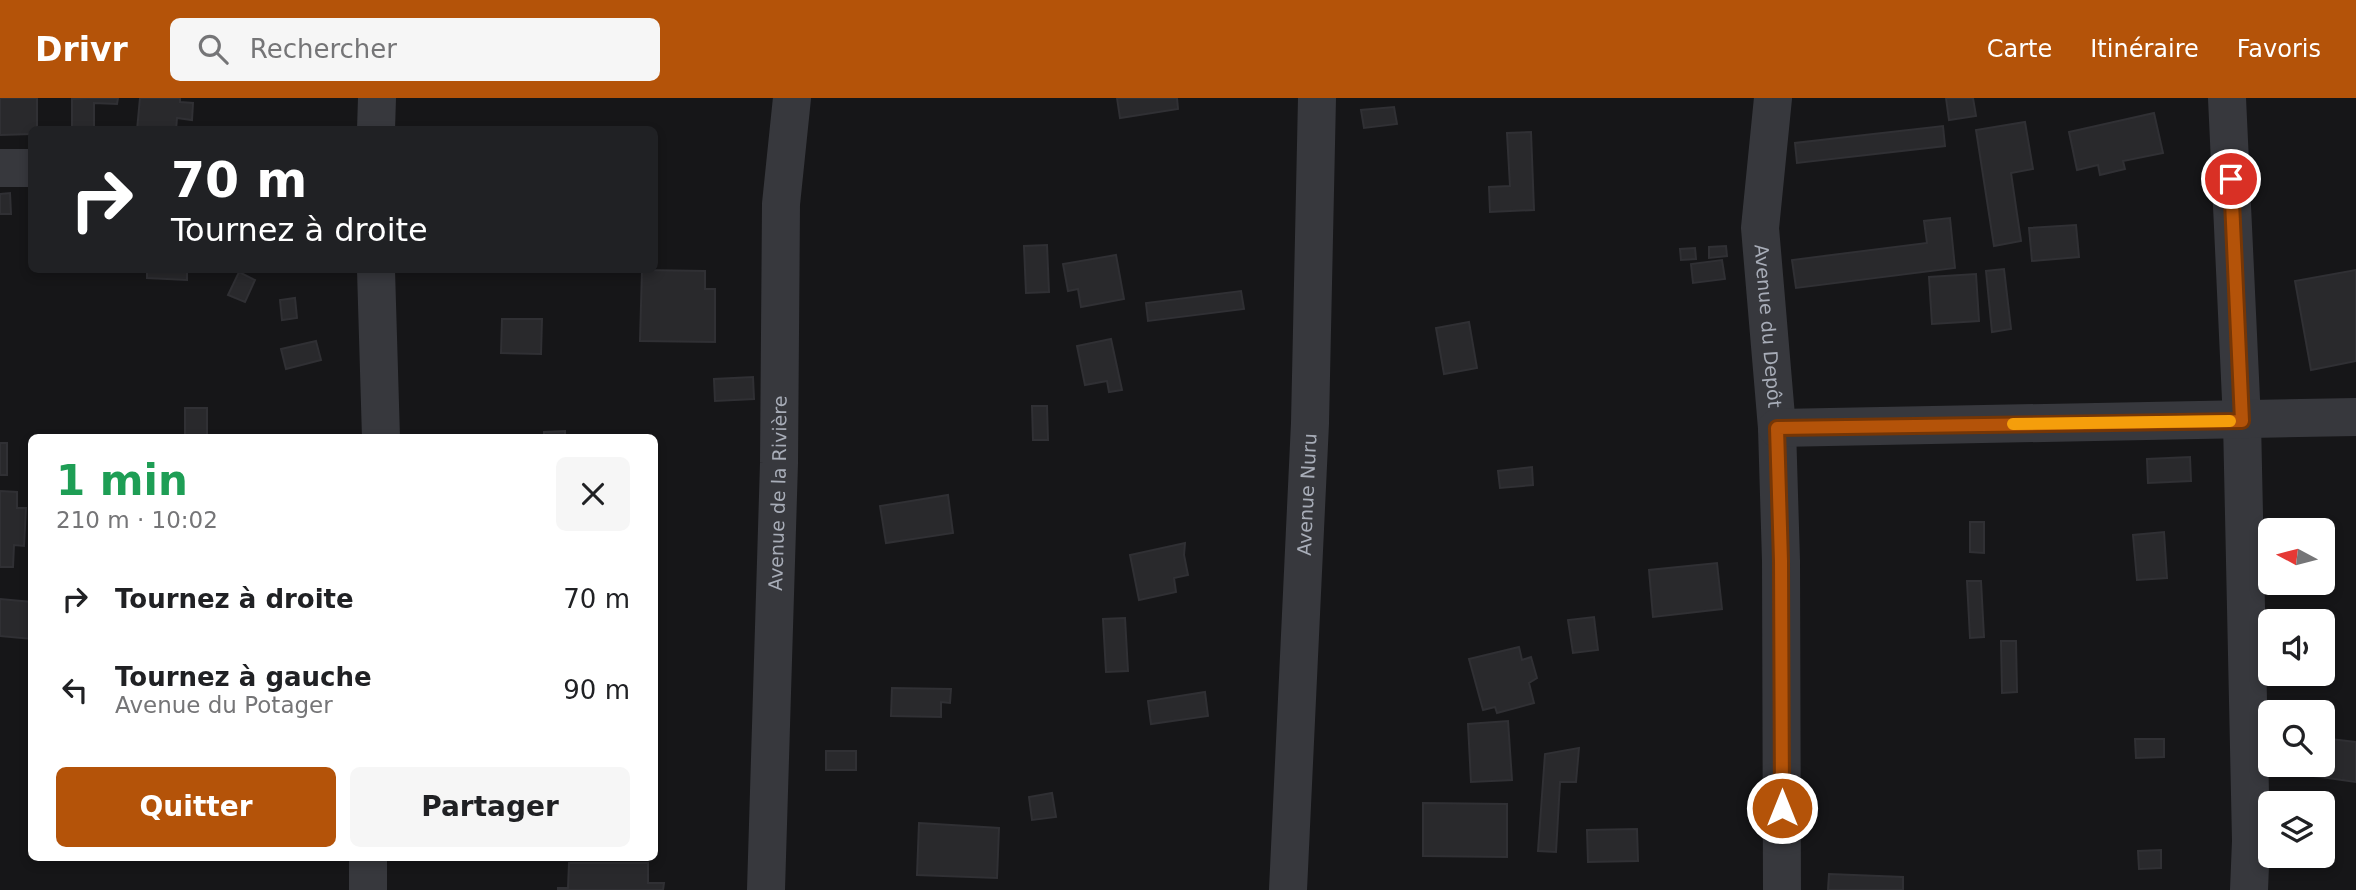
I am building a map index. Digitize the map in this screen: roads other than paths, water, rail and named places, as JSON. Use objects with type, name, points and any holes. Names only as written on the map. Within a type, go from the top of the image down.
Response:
[{"type":"street","points":[[376,126],[377,98]]},
{"type":"street","name":"Avenue de la Rivière","points":[[766,890],[779,463],[780,204],[792,98]]},
{"type":"street","name":"Avenue Nuru","points":[[1288,890],[1310,423],[1317,98]]},
{"type":"street","name":"Avenue du Depôt","points":[[1773,98],[1760,228],[1777,428],[1781,561],[1782,890]]},
{"type":"street","points":[[2227,98],[2242,421],[2251,841],[2249,890]]},
{"type":"street","points":[[0,168],[28,168]]},
{"type":"street","points":[[376,273],[382,434]]},
{"type":"street","points":[[1777,428],[2356,417]]},
{"type":"street","points":[[368,861],[368,890]]}]
